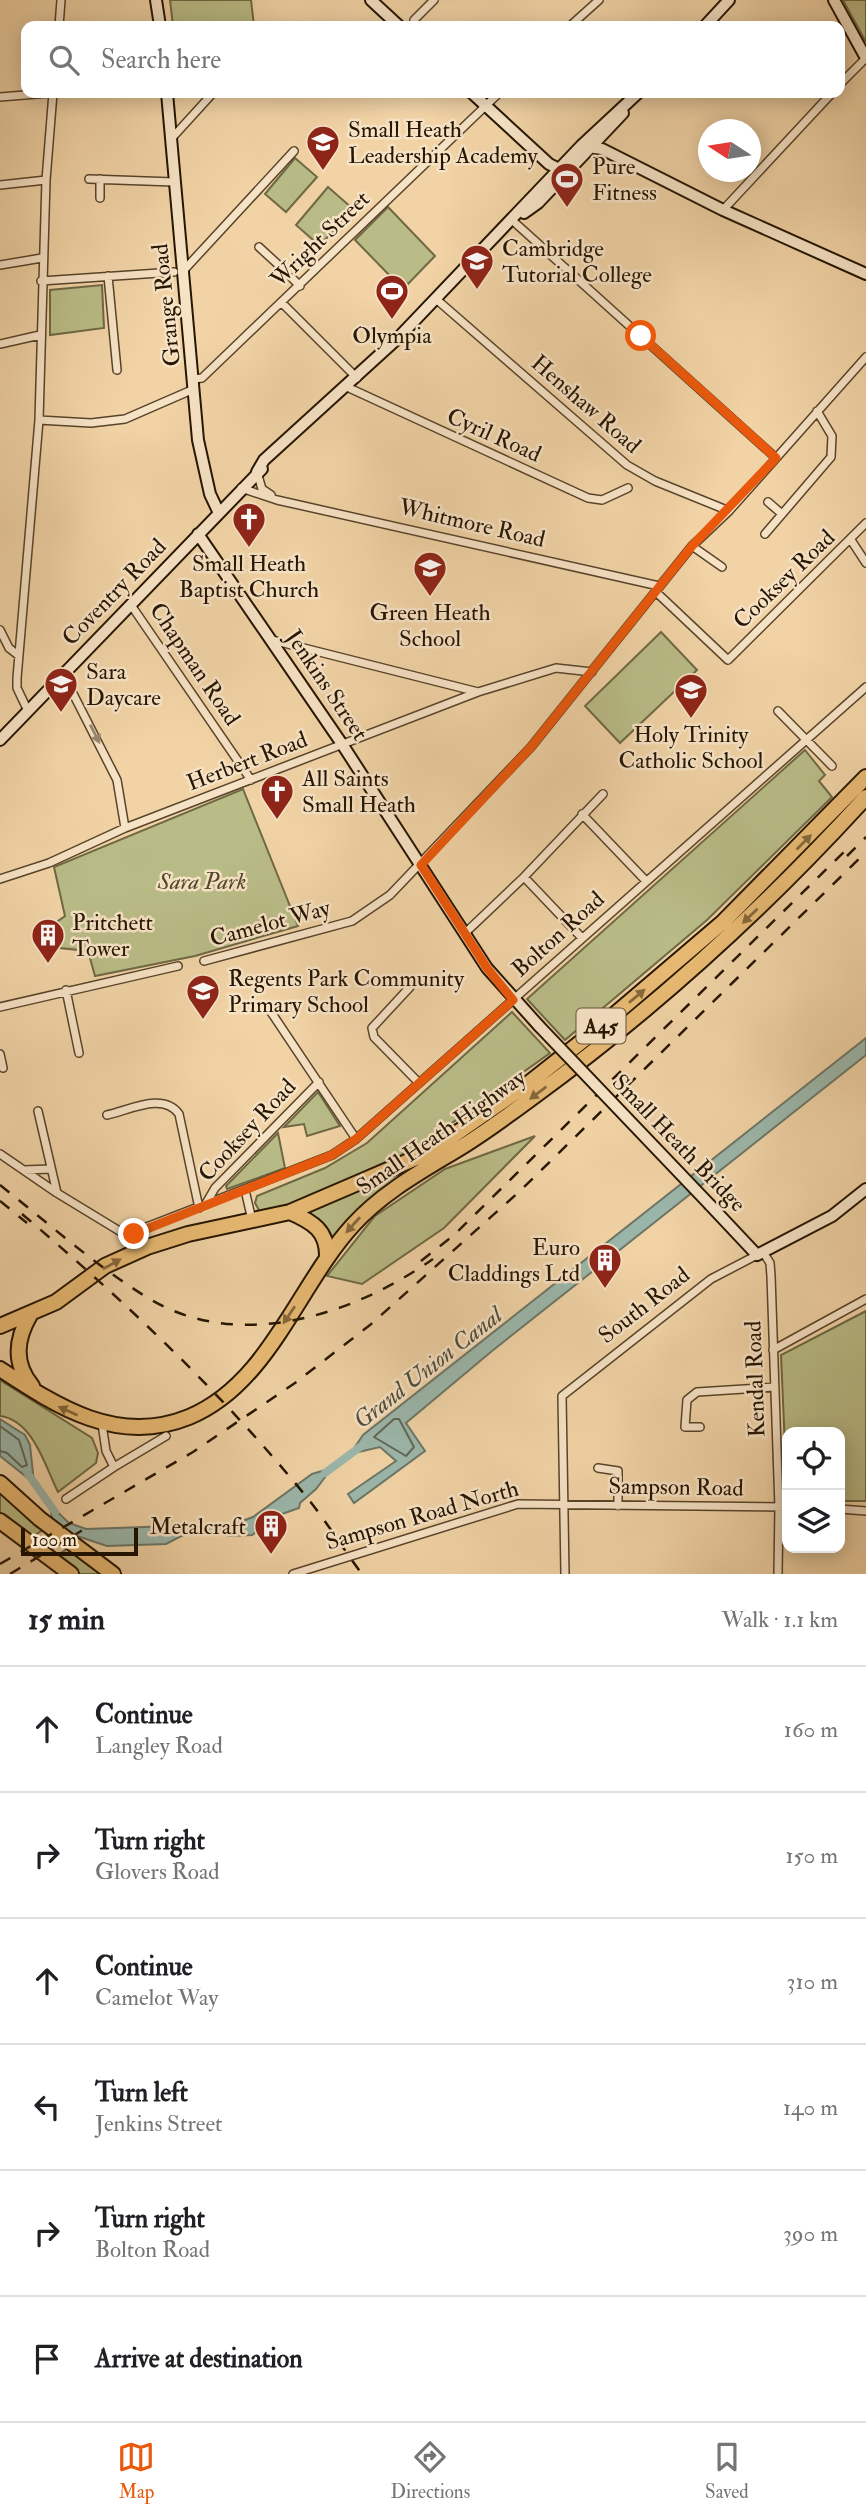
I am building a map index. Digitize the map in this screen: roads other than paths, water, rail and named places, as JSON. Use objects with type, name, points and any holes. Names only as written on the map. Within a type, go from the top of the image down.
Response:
[{"type":"highway","name":"Small Heath Highway","points":[[0,1326],[30,1315],[71,1294],[105,1266],[147,1247],[188,1234],[290,1212],[415,1158],[529,1083],[723,922],[866,778]]},
{"type":"highway","name":"Small Heath Highway","points":[[0,1369],[59,1407],[102,1424],[129,1427],[167,1424],[207,1408],[225,1396],[256,1362],[327,1258],[375,1202],[534,1096],[723,943],[866,797]]},
{"type":"highway","points":[[290,1212],[321,1230],[327,1258]]},
{"type":"highway","points":[[30,1315],[20,1335],[17,1356],[26,1379],[37,1393]]},
{"type":"highway","points":[[0,1483],[40,1519],[113,1574]]},
{"type":"highway","points":[[0,1521],[71,1574]]},
{"type":"street","points":[[59,21],[61,0]]},
{"type":"street","points":[[156,0],[159,21]]},
{"type":"street","points":[[371,0],[394,21]]},
{"type":"street","points":[[414,20],[434,0]]},
{"type":"street","points":[[576,21],[599,0]]},
{"type":"street","points":[[710,21],[729,0]]},
{"type":"street","points":[[834,0],[866,58],[845,79]]},
{"type":"street","points":[[0,97],[21,95]]},
{"type":"street","points":[[28,711],[18,688],[18,655],[39,420],[41,281],[51,98]]},
{"type":"street","name":"Grange Road","points":[[168,98],[179,271],[194,384],[200,456],[210,494],[218,511]]},
{"type":"street","points":[[172,138],[208,98]]},
{"type":"street","points":[[478,98],[563,171]]},
{"type":"street","name":"Wright Street","points":[[39,420],[91,423],[125,419],[194,384],[282,303],[494,98]]},
{"type":"street","name":"Coventry Road","points":[[563,171],[580,146],[633,98]]},
{"type":"street","name":"Coventry Road","points":[[0,740],[257,472],[264,460],[358,378],[563,171],[594,146],[635,98]]},
{"type":"street","points":[[723,210],[827,98]]},
{"type":"street","points":[[580,146],[594,146],[723,210],[866,274]]},
{"type":"street","points":[[41,281],[179,271],[294,150]]},
{"type":"street","points":[[89,179],[174,182]]},
{"type":"street","points":[[100,179],[100,198]]},
{"type":"street","points":[[0,186],[46,180]]},
{"type":"street","points":[[513,221],[776,458]]},
{"type":"street","points":[[259,247],[284,270]]},
{"type":"street","points":[[0,265],[42,258]]},
{"type":"street","points":[[108,276],[117,370]]},
{"type":"street","points":[[292,278],[300,285]]},
{"type":"street","name":"Henshaw Road","points":[[436,299],[627,466],[655,481],[729,511]]},
{"type":"street","points":[[282,303],[358,378]]},
{"type":"street","points":[[0,344],[40,335]]},
{"type":"street","name":"Camelot Way","points":[[204,961],[352,921],[390,895],[531,747],[692,546],[729,511],[866,357]]},
{"type":"street","name":"Cyril Road","points":[[347,387],[588,498],[602,500],[628,488]]},
{"type":"street","points":[[765,534],[831,457],[832,436],[817,411]]},
{"type":"street","points":[[257,472],[262,489],[277,500]]},
{"type":"street","name":"Whitmore Road","points":[[241,488],[277,500],[657,589]]},
{"type":"street","points":[[768,502],[782,514]]},
{"type":"street","name":"Cooksey Road","points":[[657,589],[728,660],[866,523]]},
{"type":"street","name":"Jenkins Street","points":[[198,534],[342,744],[464,934],[513,1000]]},
{"type":"street","points":[[851,540],[866,563]]},
{"type":"street","points":[[692,546],[722,567]]},
{"type":"street","name":"Chapman Road","points":[[131,605],[251,780]]},
{"type":"street","points":[[0,630],[9,648],[18,655]]},
{"type":"street","points":[[272,640],[478,692]]},
{"type":"street","name":"Herbert Road","points":[[0,879],[50,863],[125,828],[478,692],[556,668],[592,672]]},
{"type":"street","points":[[63,674],[117,780],[125,828]]},
{"type":"street","name":"Bolton Road","points":[[0,1154],[126,1235],[332,1155],[356,1139],[866,687]]},
{"type":"street","points":[[778,711],[832,766]]},
{"type":"street","points":[[464,934],[524,877],[603,794]]},
{"type":"street","points":[[582,814],[646,881]]},
{"type":"street","points":[[524,877],[582,938]]},
{"type":"street","points":[[0,1007],[178,966]]},
{"type":"street","points":[[410,987],[372,1028],[374,1037],[419,1083]]},
{"type":"street","points":[[66,990],[79,1053]]},
{"type":"street","name":"Small Heath Bridge","points":[[513,1000],[710,1205],[760,1253]]},
{"type":"street","points":[[271,1012],[356,1139]]},
{"type":"street","points":[[0,1054],[3,1068]]},
{"type":"street","name":"Cooksey Road","points":[[202,1207],[215,1188],[319,1082]]},
{"type":"street","points":[[107,1115],[162,1102],[174,1107],[179,1114],[202,1207]]},
{"type":"street","points":[[38,1111],[57,1193]]},
{"type":"street","points":[[24,1170],[51,1169]]},
{"type":"street","points":[[760,1253],[832,1216],[866,1189]]},
{"type":"street","points":[[245,1190],[251,1222]]},
{"type":"street","name":"Kendal Road","points":[[760,1253],[770,1263],[782,1492]]},
{"type":"street","name":"South Road","points":[[564,1504],[561,1403],[566,1391],[711,1279],[760,1253]]},
{"type":"street","points":[[773,1350],[866,1299]]},
{"type":"street","points":[[700,1427],[685,1427],[687,1400],[697,1392],[775,1387]]},
{"type":"street","points":[[102,1424],[106,1451],[114,1467]]},
{"type":"street","points":[[66,1499],[166,1436]]},
{"type":"street","points":[[598,1468],[618,1471],[618,1506]]},
{"type":"street","points":[[564,1504],[565,1574]]},
{"type":"street","name":"Sampson Road","points":[[564,1504],[782,1507]]},
{"type":"street","name":"Sampson Road North","points":[[293,1574],[506,1506],[564,1504]]},
{"type":"street","points":[[845,1509],[866,1511]]},
{"type":"street","name":"Kendal Road","points":[[778,1574],[782,1520]]},
{"type":"water","points":[[866,1038],[866,1055],[492,1351],[406,1423],[425,1451],[354,1503],[348,1494],[396,1461],[380,1447],[354,1453],[353,1450],[363,1435]]},
{"type":"water","points":[[0,1419],[25,1435],[30,1445],[34,1483],[0,1456]]},
{"type":"water","points":[[332,1468],[316,1489],[300,1503],[299,1508],[282,1514],[252,1535],[229,1536],[218,1530],[253,1517],[312,1474]]},
{"type":"water","points":[[50,1505],[69,1523],[86,1529],[174,1526],[191,1531],[166,1544],[107,1546],[68,1533],[52,1519]]},
{"type":"waterway","name":"Grand Union Canal","points":[[325,1473],[360,1447]]},
{"type":"waterway","name":"Grand Union Canal","points":[[28,1474],[55,1512]]},
{"type":"waterway","name":"Grand Union Canal","points":[[182,1532],[228,1529]]},
{"type":"railway","points":[[847,856],[866,837]]},
{"type":"railway","points":[[421,1261],[454,1235],[851,845]]},
{"type":"railway","points":[[0,1564],[193,1452],[295,1383],[370,1325],[520,1191],[866,852]]},
{"type":"railway","points":[[0,1185],[91,1258],[148,1298],[183,1314],[220,1323],[257,1325],[295,1320],[332,1310],[402,1279],[433,1259]]},
{"type":"railway","points":[[0,1201],[27,1223]]},
{"type":"railway","points":[[22,1214],[136,1315],[208,1386],[309,1500],[362,1574]]},
{"type":"railway","points":[[10,1574],[91,1525]]},
{"type":"place","name":"Small Heath Leadership Academy","points":[[323,172]]},
{"type":"place","name":"Pure Fitness","points":[[567,209]]},
{"type":"place","name":"Cambridge Tutorial College","points":[[477,291]]},
{"type":"place","name":"Olympia","points":[[392,321]]},
{"type":"place","name":"Small Heath Baptist Church","points":[[249,549]]},
{"type":"place","name":"Green Heath School","points":[[430,598]]},
{"type":"place","name":"Sara Daycare","points":[[61,714]]},
{"type":"place","name":"Holy Trinity Catholic School","points":[[691,720]]},
{"type":"place","name":"All Saints Small Heath","points":[[277,821]]},
{"type":"place","name":"Pritchett Tower","points":[[48,965]]},
{"type":"place","name":"Regents Park Community Primary School","points":[[203,1021]]},
{"type":"place","name":"Euro Claddings Ltd","points":[[605,1290]]},
{"type":"place","name":"Metalcraft","points":[[271,1556]]},
{"type":"park label","name":"Sara Park","points":[[202,881]]}]
